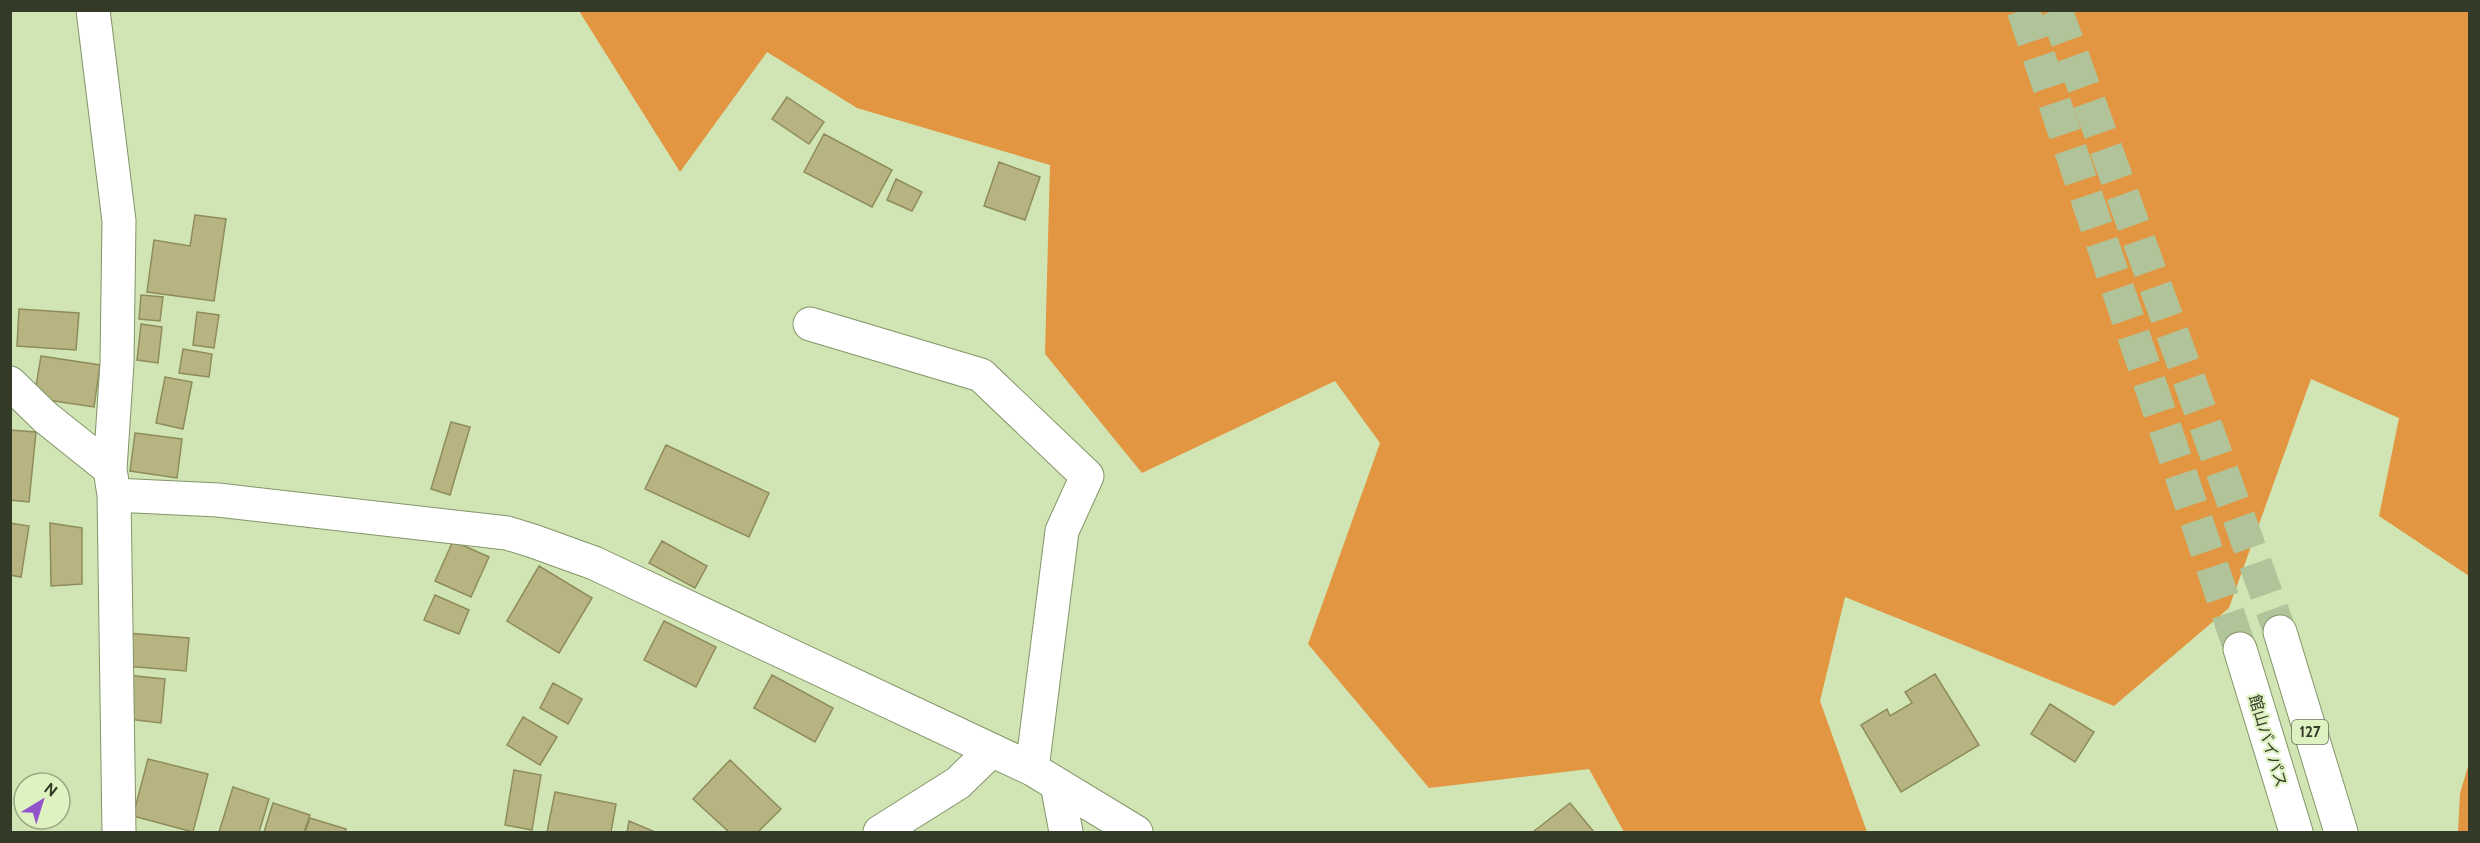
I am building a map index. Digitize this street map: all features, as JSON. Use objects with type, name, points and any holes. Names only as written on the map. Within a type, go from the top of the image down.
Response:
[{"type":"main road","points":[[93,10],[119,221],[117,363],[112,482],[119,832]]},
{"type":"main road","points":[[810,324],[981,375],[1087,476],[1062,531],[1045,777],[1066,832]]},
{"type":"main road","points":[[10,383],[112,482],[229,501],[507,533],[533,541],[594,563],[1045,777],[1136,832]]},
{"type":"main road","name":"127","points":[[2280,632],[2341,832]]},
{"type":"main road","name":"館山バイパス","points":[[2240,649],[2296,832]]},
{"type":"main road","points":[[880,832],[958,783],[991,751]]},
{"type":"shaded area","points":[[579,11],[2469,11],[2469,576],[2379,516],[2399,418],[2311,379],[2229,608],[2114,706],[1845,597],[1820,701],[1867,832],[1624,832],[1589,769],[1429,788],[1308,644],[1380,443],[1335,381],[1142,473],[1045,354],[1050,165],[857,108],[767,52],[680,172]]},
{"type":"shaded area","points":[[2469,763],[2469,832],[2458,832],[2460,793]]},
{"type":"building","points":[[787,97],[824,122],[809,144],[772,119]]},
{"type":"building","points":[[824,134],[892,170],[872,207],[804,172]]},
{"type":"building","points":[[999,162],[1040,177],[1025,220],[984,206]]},
{"type":"building","points":[[896,179],[922,192],[912,211],[887,200]]},
{"type":"building","points":[[195,215],[226,219],[214,301],[147,292],[154,240],[190,246]]},
{"type":"building","points":[[141,295],[163,297],[160,321],[139,319]]},
{"type":"building","points":[[19,309],[79,313],[76,350],[17,346]]},
{"type":"building","points":[[197,312],[219,315],[214,348],[193,345]]},
{"type":"building","points":[[141,324],[162,327],[158,363],[137,360]]},
{"type":"building","points":[[183,349],[212,354],[209,377],[179,373]]},
{"type":"building","points":[[41,356],[100,365],[94,407],[34,398]]},
{"type":"building","points":[[165,377],[192,382],[183,429],[156,423]]},
{"type":"building","points":[[451,422],[470,427],[450,495],[431,489]]},
{"type":"building","points":[[10,430],[36,432],[29,502],[10,500]]},
{"type":"building","points":[[135,433],[182,439],[177,478],[130,471]]},
{"type":"building","points":[[666,445],[769,493],[749,537],[645,489]]},
{"type":"building","points":[[10,523],[29,526],[21,577],[10,575]]},
{"type":"building","points":[[50,523],[82,528],[82,584],[51,586]]},
{"type":"building","points":[[453,541],[489,557],[471,597],[435,581]]},
{"type":"building","points":[[662,541],[707,566],[695,588],[649,563]]},
{"type":"building","points":[[539,566],[592,598],[559,653],[507,621]]},
{"type":"building","points":[[435,595],[469,610],[459,634],[424,620]]},
{"type":"building","points":[[664,621],[716,647],[696,687],[644,660]]},
{"type":"building","points":[[127,633],[189,638],[186,671],[125,666]]},
{"type":"building","points":[[1935,674],[1979,745],[1901,792],[1861,725],[1887,709],[1890,716],[1912,703],[1905,692]]},
{"type":"building","points":[[126,675],[165,679],[161,723],[120,718]]},
{"type":"building","points":[[772,675],[833,708],[815,742],[754,708]]},
{"type":"building","points":[[553,683],[582,699],[568,724],[540,708]]},
{"type":"building","points":[[2050,704],[2094,732],[2075,762],[2031,734]]},
{"type":"building","points":[[523,717],[557,737],[540,765],[507,745]]},
{"type":"building","points":[[148,759],[208,774],[193,832],[133,816]]},
{"type":"building","points":[[730,760],[781,809],[758,832],[729,832],[693,799]]},
{"type":"building","points":[[514,770],[541,775],[532,830],[505,825]]},
{"type":"building","points":[[233,787],[269,799],[259,832],[219,832]]},
{"type":"building","points":[[555,792],[616,804],[611,832],[547,832]]},
{"type":"building","points":[[273,803],[310,815],[304,832],[264,832]]},
{"type":"building","points":[[1570,803],[1594,832],[1533,832]]},
{"type":"building","points":[[310,818],[346,829],[345,832],[305,832]]},
{"type":"building","points":[[629,821],[655,832],[627,832]]},
{"type":"tunnel","points":[[2023,10],[2240,649]]},
{"type":"tunnel","points":[[2056,10],[2280,632]]}]
